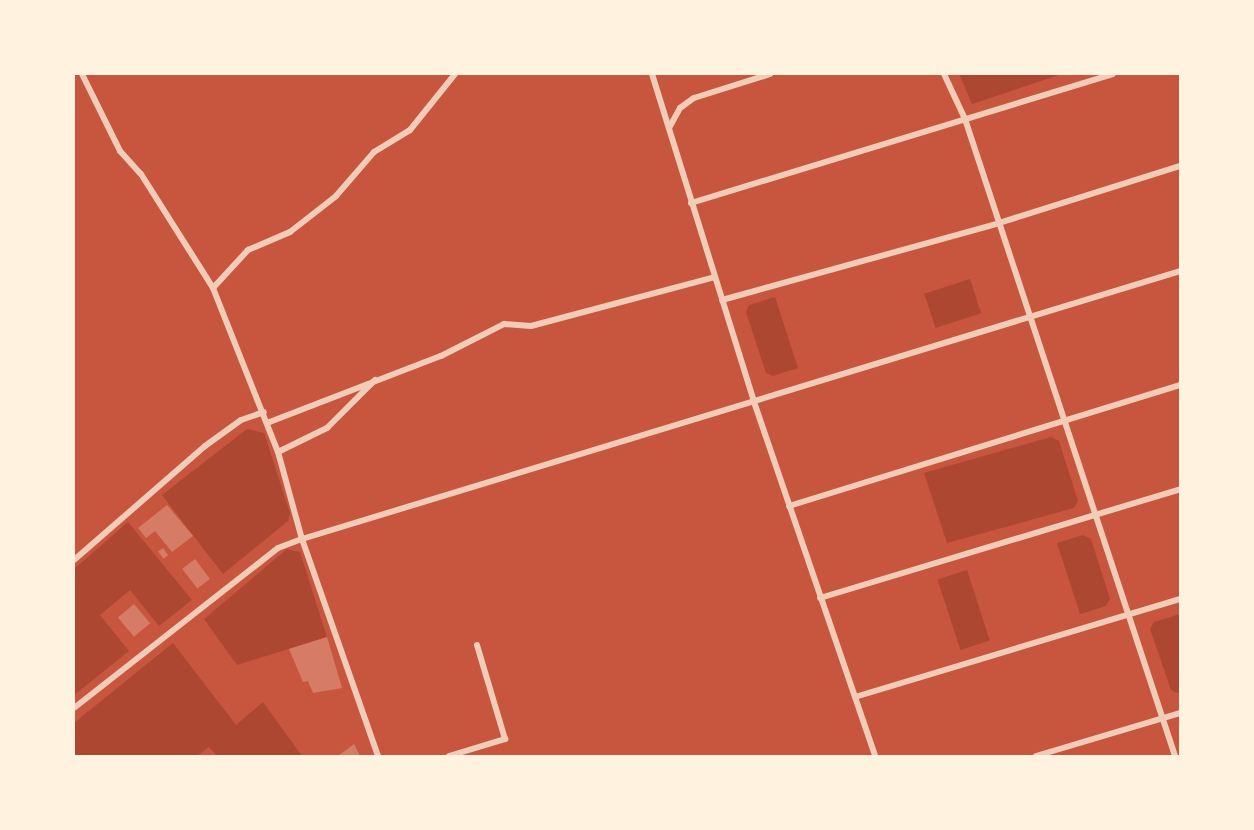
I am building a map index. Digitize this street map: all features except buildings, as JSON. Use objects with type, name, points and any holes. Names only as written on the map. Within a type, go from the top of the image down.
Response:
[{"type":"street","points":[[82,74],[120,151],[141,174],[213,288],[264,412],[278,452],[302,539],[378,756]]},
{"type":"street","points":[[213,288],[248,250],[290,232],[336,196],[374,152],[410,130],[455,74]]},
{"type":"street","points":[[652,74],[753,399],[875,756]]},
{"type":"street","points":[[669,128],[680,108],[694,98],[770,74]]},
{"type":"street","points":[[944,74],[965,119],[1028,316],[1175,756]]},
{"type":"street","points":[[691,203],[1113,74]]},
{"type":"street","points":[[722,300],[999,223],[1180,166]]},
{"type":"street","points":[[74,708],[278,548],[753,399],[1180,271]]},
{"type":"street","points":[[267,423],[377,378],[441,356],[504,324],[531,326],[715,277]]},
{"type":"street","points":[[278,452],[327,428],[377,378]]},
{"type":"street","points":[[789,506],[1180,385]]},
{"type":"street","points":[[74,560],[205,446],[241,420],[264,412]]},
{"type":"street","points":[[820,598],[1180,489]]},
{"type":"street","points":[[855,697],[1180,598]]},
{"type":"street","points":[[449,756],[505,739],[477,645]]},
{"type":"street","points":[[1036,756],[1180,712]]},
{"type":"shaded area","points":[[959,74],[1062,74],[972,104]]},
{"type":"shaded area","points":[[970,279],[981,313],[935,328],[924,294]]},
{"type":"shaded area","points":[[775,297],[798,368],[773,376],[766,373],[746,312],[749,305]]},
{"type":"shaded area","points":[[247,429],[264,433],[290,513],[288,521],[223,574],[162,495]]},
{"type":"shaded area","points":[[1051,437],[1059,441],[1078,501],[1074,508],[947,543],[924,473]]},
{"type":"shaded area","points":[[128,522],[192,600],[159,626],[130,590],[100,615],[129,651],[74,695],[74,569]]},
{"type":"shaded area","points":[[1083,535],[1091,539],[1110,599],[1106,606],[1080,614],[1057,543]]},
{"type":"shaded area","points":[[287,549],[300,552],[327,637],[237,665],[204,619]]},
{"type":"shaded area","points":[[967,570],[990,640],[960,650],[938,580]]},
{"type":"shaded area","points":[[1180,614],[1180,692],[1177,693],[1171,690],[1150,629],[1154,622]]},
{"type":"shaded area","points":[[173,643],[236,725],[263,702],[302,756],[217,756],[209,747],[197,756],[74,756],[74,723]]}]
